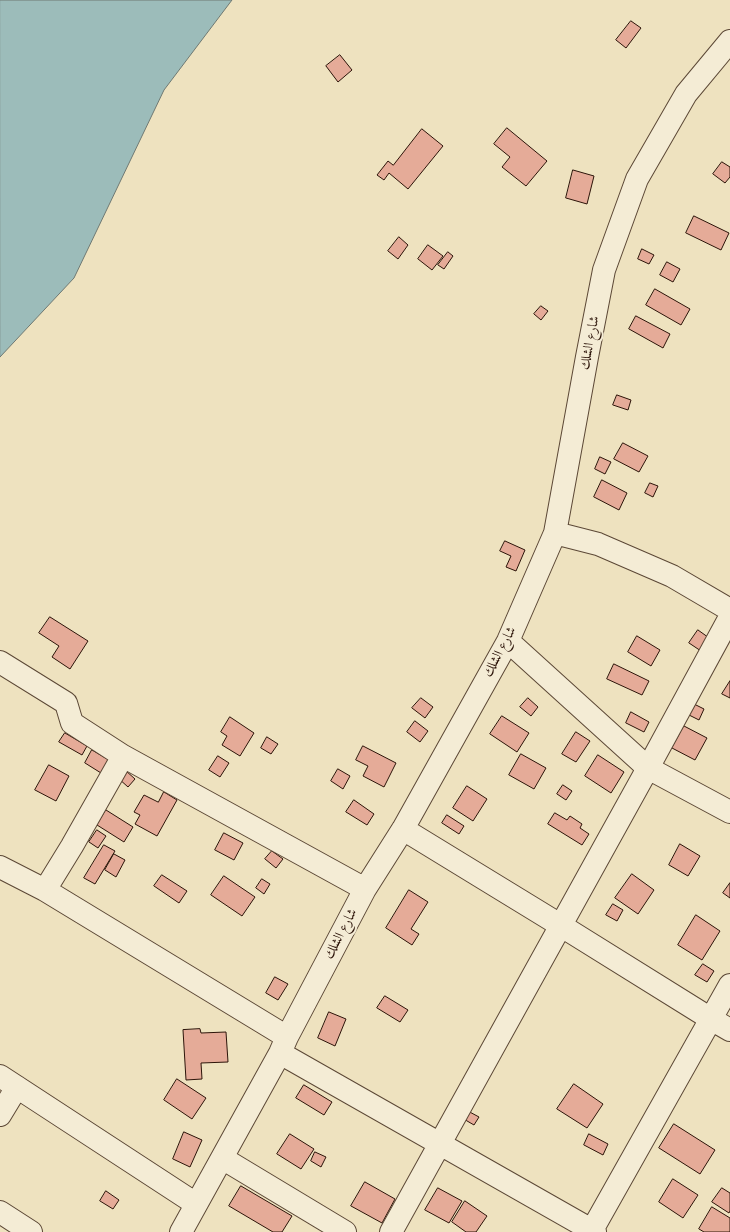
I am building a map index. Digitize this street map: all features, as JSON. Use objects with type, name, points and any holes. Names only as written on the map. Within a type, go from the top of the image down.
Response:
[{"type":"street","name":"شارع الشلك","points":[[181,1232],[284,1045],[365,889],[402,829],[508,641],[555,533],[604,270],[636,179],[686,94],[730,41]]},
{"type":"street","points":[[555,533],[598,544],[672,576],[730,610]]},
{"type":"street","points":[[391,1232],[730,617]]},
{"type":"street","points":[[508,641],[648,768],[730,812]]},
{"type":"street","points":[[0,662],[66,703],[72,723],[123,756],[365,889]]},
{"type":"street","points":[[45,890],[123,756]]},
{"type":"street","points":[[402,829],[730,1030]]},
{"type":"street","points":[[0,867],[45,890],[284,1045],[440,1143],[592,1231],[730,985]]},
{"type":"street","points":[[0,1115],[8,1081],[196,1204]]},
{"type":"street","points":[[222,1158],[345,1232]]},
{"type":"street","points":[[0,1212],[31,1232]]},
{"type":"water","points":[[0,0],[232,0],[164,90],[74,278],[0,357]]},
{"type":"building","points":[[631,21],[641,28],[626,48],[616,40]]},
{"type":"building","points":[[340,55],[352,70],[338,82],[326,66]]},
{"type":"building","points":[[507,128],[547,161],[526,186],[502,167],[510,157],[494,144]]},
{"type":"building","points":[[422,129],[443,146],[408,189],[389,173],[384,180],[377,175],[388,161],[393,165]]},
{"type":"building","points":[[722,162],[730,167],[730,177],[725,183],[713,174]]},
{"type":"building","points":[[573,170],[594,176],[587,204],[566,198]]},
{"type":"building","points":[[694,216],[729,233],[721,250],[686,233]]},
{"type":"building","points":[[399,237],[408,245],[398,259],[388,251]]},
{"type":"building","points":[[428,245],[443,256],[432,270],[418,259]]},
{"type":"building","points":[[642,249],[654,255],[649,264],[638,259]]},
{"type":"building","points":[[448,252],[453,256],[444,269],[438,265]]},
{"type":"building","points":[[667,262],[680,269],[673,282],[660,275]]},
{"type":"building","points":[[655,289],[690,309],[681,325],[646,305]]},
{"type":"building","points":[[541,306],[548,311],[541,320],[534,314]]},
{"type":"building","points":[[636,316],[670,334],[663,348],[629,329]]},
{"type":"building","points":[[617,395],[631,400],[628,410],[613,405]]},
{"type":"building","points":[[623,443],[648,456],[639,472],[614,459]]},
{"type":"building","points":[[600,457],[611,462],[605,474],[595,469]]},
{"type":"building","points":[[602,480],[627,493],[619,510],[594,497]]},
{"type":"building","points":[[650,483],[658,486],[653,497],[645,493]]},
{"type":"building","points":[[505,541],[525,550],[516,571],[506,567],[511,556],[500,551]]},
{"type":"building","points":[[50,617],[88,641],[70,669],[52,657],[59,646],[39,633]]},
{"type":"building","points":[[698,630],[712,640],[704,653],[689,643]]},
{"type":"building","points":[[637,636],[660,650],[651,666],[628,652]]},
{"type":"building","points":[[614,664],[649,681],[642,695],[607,679]]},
{"type":"building","points":[[730,681],[730,698],[722,694]]},
{"type":"building","points":[[421,698],[433,707],[425,718],[412,708]]},
{"type":"building","points":[[528,698],[538,707],[531,716],[520,707]]},
{"type":"building","points":[[694,704],[704,709],[699,720],[689,715]]},
{"type":"building","points":[[631,712],[649,722],[644,732],[626,723]]},
{"type":"building","points":[[502,716],[529,733],[517,752],[490,734]]},
{"type":"building","points":[[230,717],[254,733],[240,756],[222,745],[227,736],[221,732]]},
{"type":"building","points":[[415,721],[428,731],[420,742],[407,732]]},
{"type":"building","points":[[684,726],[707,738],[695,760],[672,748]]},
{"type":"building","points":[[576,732],[590,741],[576,762],[562,754]]},
{"type":"building","points":[[65,733],[87,746],[82,755],[59,742]]},
{"type":"building","points":[[267,737],[278,744],[271,754],[261,748]]},
{"type":"building","points":[[363,746],[396,763],[384,787],[363,776],[368,766],[356,760]]},
{"type":"building","points":[[92,750],[109,760],[101,773],[85,763]]},
{"type":"building","points":[[521,754],[546,768],[534,789],[509,775]]},
{"type":"building","points":[[598,755],[624,772],[611,793],[585,776]]},
{"type":"building","points":[[218,756],[229,763],[220,777],[209,770]]},
{"type":"building","points":[[49,765],[69,776],[56,801],[35,790]]},
{"type":"building","points":[[338,769],[350,776],[343,789],[331,781]]},
{"type":"building","points":[[125,770],[135,779],[128,787],[118,778]]},
{"type":"building","points":[[563,785],[572,791],[566,800],[557,794]]},
{"type":"building","points":[[467,786],[487,799],[473,821],[453,808]]},
{"type":"building","points":[[164,792],[177,800],[157,836],[135,824],[140,815],[134,812],[144,795],[158,802]]},
{"type":"building","points":[[354,800],[374,814],[367,825],[346,812]]},
{"type":"building","points":[[106,810],[133,827],[124,842],[97,825]]},
{"type":"building","points":[[555,813],[567,820],[570,816],[582,824],[580,828],[589,834],[582,845],[548,824]]},
{"type":"building","points":[[447,815],[464,826],[459,834],[442,823]]},
{"type":"building","points":[[97,830],[106,836],[98,848],[89,842]]},
{"type":"building","points":[[224,833],[243,843],[234,860],[215,850]]},
{"type":"building","points":[[680,844],[700,856],[688,876],[669,865]]},
{"type":"building","points":[[104,845],[115,851],[95,884],[84,878]]},
{"type":"building","points":[[272,851],[283,859],[276,868],[265,859]]},
{"type":"building","points":[[114,854],[125,860],[116,877],[105,870]]},
{"type":"building","points":[[632,874],[654,890],[638,914],[615,898]]},
{"type":"building","points":[[162,875],[187,891],[179,903],[154,886]]},
{"type":"building","points":[[224,876],[255,897],[242,916],[211,895]]},
{"type":"building","points":[[262,879],[270,884],[264,894],[256,888]]},
{"type":"building","points":[[730,883],[730,898],[723,893]]},
{"type":"building","points":[[409,890],[428,902],[411,929],[419,934],[412,945],[386,928]]},
{"type":"building","points":[[613,904],[623,910],[617,921],[606,915]]},
{"type":"building","points":[[696,915],[720,931],[702,960],[678,945]]},
{"type":"building","points":[[703,964],[714,971],[707,982],[695,975]]},
{"type":"building","points":[[275,977],[288,984],[278,1000],[266,993]]},
{"type":"building","points":[[385,996],[408,1010],[400,1022],[377,1008]]},
{"type":"building","points":[[329,1012],[346,1019],[335,1046],[318,1038]]},
{"type":"building","points":[[200,1029],[201,1033],[226,1032],[228,1062],[201,1063],[202,1079],[186,1080],[183,1030]]},
{"type":"building","points":[[177,1079],[206,1098],[192,1119],[164,1100]]},
{"type":"building","points":[[574,1084],[603,1104],[587,1128],[557,1109]]},
{"type":"building","points":[[304,1085],[332,1102],[324,1115],[296,1098]]},
{"type":"building","points":[[466,1110],[479,1117],[474,1125],[462,1118]]},
{"type":"building","points":[[674,1124],[715,1150],[700,1174],[659,1148]]},
{"type":"building","points":[[184,1132],[202,1140],[190,1167],[173,1159]]},
{"type":"building","points":[[290,1134],[314,1149],[301,1169],[277,1154]]},
{"type":"building","points":[[589,1134],[608,1144],[603,1155],[584,1145]]},
{"type":"building","points":[[315,1152],[326,1157],[321,1167],[311,1161]]},
{"type":"building","points":[[673,1179],[698,1195],[683,1218],[659,1202]]},
{"type":"building","points":[[365,1182],[395,1199],[382,1223],[351,1206]]},
{"type":"building","points":[[241,1186],[292,1216],[282,1232],[273,1232],[229,1206]]},
{"type":"building","points":[[438,1188],[462,1201],[449,1223],[425,1210]]},
{"type":"building","points":[[722,1188],[730,1193],[729,1213],[712,1202]]},
{"type":"building","points":[[106,1191],[119,1200],[113,1209],[100,1201]]},
{"type":"building","points":[[465,1201],[487,1216],[476,1232],[466,1232],[452,1222]]},
{"type":"building","points":[[712,1207],[730,1218],[730,1232],[704,1232],[699,1229]]}]
